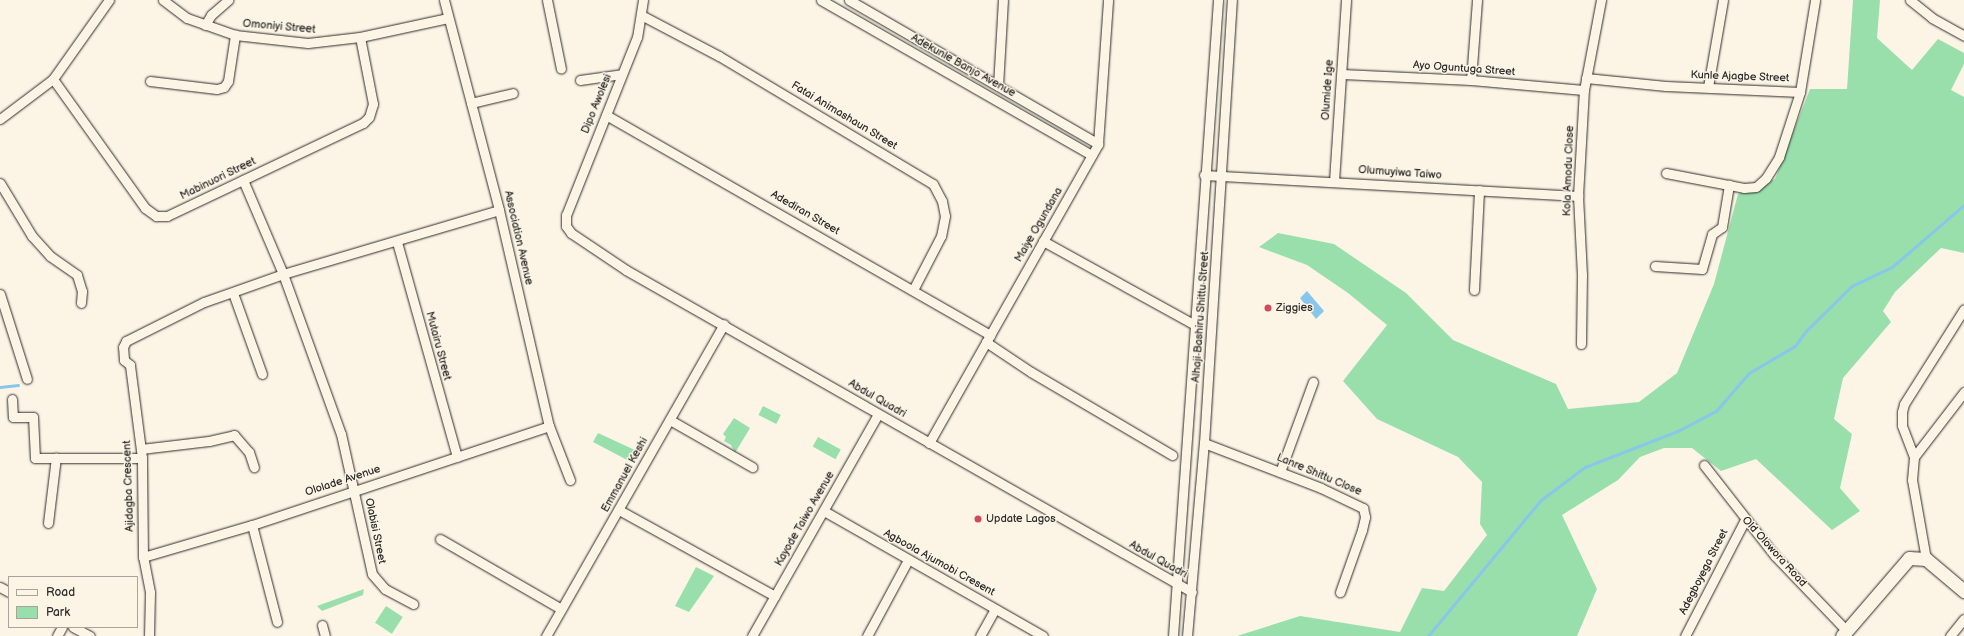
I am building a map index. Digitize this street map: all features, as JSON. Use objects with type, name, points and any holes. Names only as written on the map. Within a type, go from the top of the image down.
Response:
[{"type":"street","points":[[0,119],[53,79],[109,0]]},
{"type":"street","name":"Omoniyi Street","points":[[163,0],[187,18],[235,35],[308,43],[360,37],[448,18]]},
{"type":"street","points":[[205,25],[211,15],[228,0]]},
{"type":"street","name":"Association Avenue","points":[[444,0],[499,210],[549,426],[570,480]]},
{"type":"street","points":[[547,0],[562,69]]},
{"type":"street","name":"Dipo Awolesi","points":[[566,215],[637,37],[642,15],[643,0]]},
{"type":"street","name":"Adekunle Banjo Avenue","points":[[821,0],[1092,155]]},
{"type":"street","name":"Adekunle Banjo Avenue","points":[[849,0],[1098,144]]},
{"type":"street","points":[[998,86],[1004,0]]},
{"type":"street","name":"Maiye Ogundana","points":[[929,443],[1098,144],[1108,0]]},
{"type":"street","name":"Alhaji Bashiru Shittu Street","points":[[1173,636],[1204,175],[1218,0]]},
{"type":"street","name":"Alhaji Bashiru Shittu Street","points":[[1187,636],[1204,443],[1232,0]]},
{"type":"street","name":"Olumide Ige","points":[[1334,181],[1346,0]]},
{"type":"street","points":[[1471,80],[1477,0]]},
{"type":"street","name":"Kola Amodu Close","points":[[1581,344],[1582,275],[1578,196],[1584,90],[1601,0]]},
{"type":"street","points":[[1708,87],[1723,0]]},
{"type":"street","name":"Kunle Ajagbe Street","points":[[1586,78],[1666,86],[1800,92],[1815,0]]},
{"type":"street","points":[[1910,0],[1932,18],[1964,36]]},
{"type":"street","name":"Fatai Animashaun Street","points":[[642,15],[719,56],[933,184],[942,201],[945,216],[941,236],[914,290]]},
{"type":"street","points":[[150,81],[217,89],[224,88],[228,81],[235,35]]},
{"type":"street","name":"Mabinuori Street","points":[[53,79],[145,208],[156,216],[167,216],[363,123],[370,117],[372,104],[360,37]]},
{"type":"street","points":[[580,80],[622,74]]},
{"type":"street","name":"Ayo Oguntuga Street","points":[[1342,74],[1471,80],[1584,90]]},
{"type":"street","points":[[1666,173],[1729,185],[1756,187],[1766,178],[1779,157],[1800,92]]},
{"type":"street","points":[[471,103],[513,94]]},
{"type":"street","name":"Adediran Street","points":[[606,115],[914,290],[988,338],[1031,372],[1172,455]]},
{"type":"street","name":"Olumuyiwa Taiwo","points":[[1204,175],[1334,181],[1578,196]]},
{"type":"street","name":"Olabisi Street","points":[[243,180],[283,274],[341,434],[372,574],[385,589],[413,604]]},
{"type":"street","points":[[0,183],[32,236],[50,256],[77,275],[82,291],[81,303]]},
{"type":"street","points":[[1654,266],[1702,269],[1712,234],[1722,227],[1729,185]]},
{"type":"street","points":[[1474,290],[1479,190]]},
{"type":"street","name":"Ajidagba Crescent","points":[[149,636],[150,592],[143,557],[142,458],[130,365],[124,360],[123,347],[126,341],[204,302],[234,293],[283,274],[397,242],[499,210]]},
{"type":"street","name":"Abdul Quadri","points":[[566,215],[566,226],[571,233],[626,270],[724,324],[878,414],[1177,585],[1192,592]]},
{"type":"street","points":[[1044,241],[1195,325]]},
{"type":"street","name":"Mutairu Street","points":[[397,242],[456,458]]},
{"type":"street","points":[[234,293],[262,374]]},
{"type":"street","points":[[0,294],[28,379]]},
{"type":"street","points":[[1926,559],[1912,480],[1914,457],[1902,425],[1904,404],[1964,309]]},
{"type":"street","name":"Emmanuel Keshi","points":[[546,636],[620,510],[724,324]]},
{"type":"street","points":[[1280,472],[1313,382]]},
{"type":"street","points":[[1914,457],[1964,392]]},
{"type":"street","points":[[12,398],[12,417],[33,418],[35,458],[142,458]]},
{"type":"street","name":"Kayode Taiwo Avenue","points":[[752,636],[878,414]]},
{"type":"street","points":[[670,420],[752,467]]},
{"type":"street","name":"Ololade Avenue","points":[[143,557],[252,525],[354,489],[456,458],[549,426]]},
{"type":"street","points":[[141,449],[209,441],[234,435],[249,452],[254,467]]},
{"type":"street","name":"Lanre Shittu Close","points":[[1204,443],[1280,472],[1363,508],[1365,518],[1362,530],[1340,592]]},
{"type":"street","points":[[48,523],[56,457]]},
{"type":"street","name":"Old Olowora Road","points":[[1704,465],[1745,520],[1844,633]]},
{"type":"street","points":[[620,510],[775,596]]},
{"type":"street","name":"Agboola Ajumobi Cresent","points":[[824,511],[1043,636]]},
{"type":"street","name":"Adegboyega Street","points":[[1685,636],[1745,520]]},
{"type":"street","points":[[252,525],[277,622]]},
{"type":"street","points":[[440,539],[561,609]]},
{"type":"street","points":[[1844,633],[1908,558],[1926,559],[1964,591]]},
{"type":"street","points":[[867,636],[908,560]]},
{"type":"street","points":[[980,636],[996,609]]},
{"type":"street","points":[[1950,636],[1964,619]]},
{"type":"street","points":[[322,625],[325,636]]},
{"type":"street","points":[[75,628],[90,636]]},
{"type":"green space","points":[[1853,0],[1880,0],[1877,38],[1912,70],[1938,39],[1964,53],[1964,64],[1951,90],[1964,97],[1964,253],[1941,248],[1895,292],[1883,311],[1891,322],[1843,378],[1834,419],[1852,434],[1840,488],[1860,511],[1832,530],[1756,459],[1721,471],[1692,448],[1664,448],[1640,457],[1618,480],[1562,515],[1597,589],[1577,636],[1237,636],[1300,616],[1400,632],[1422,588],[1444,591],[1487,535],[1480,524],[1482,482],[1458,457],[1377,419],[1343,381],[1387,325],[1348,293],[1307,265],[1259,247],[1278,233],[1334,244],[1406,293],[1453,340],[1556,384],[1568,409],[1639,402],[1677,373],[1714,284],[1738,194],[1775,179],[1810,89],[1847,89]]},
{"type":"green space","points":[[763,406],[781,415],[776,424],[758,415]]},
{"type":"green space","points":[[734,418],[750,428],[735,453],[731,445],[724,441],[726,437],[723,434]]},
{"type":"green space","points":[[598,433],[637,451],[631,462],[593,442]]},
{"type":"green space","points":[[818,437],[841,450],[835,459],[813,447]]},
{"type":"green space","points":[[696,567],[714,576],[689,612],[675,606]]},
{"type":"green space","points":[[364,589],[363,595],[322,611],[317,606]]},
{"type":"green space","points":[[386,606],[403,617],[392,634],[375,623]]},
{"type":"water","points":[[1307,291],[1324,311],[1316,319],[1300,298]]},
{"type":"waterway","points":[[1428,636],[1541,500],[1585,467],[1678,431],[1716,411],[1749,373],[1795,346],[1806,331],[1852,286],[1892,267],[1964,205]]},
{"type":"waterway","points":[[0,387],[18,385]]},
{"type":"place","name":"Ziggies","points":[[1268,308]]},
{"type":"place","name":"Update Lagos","points":[[978,519]]}]
